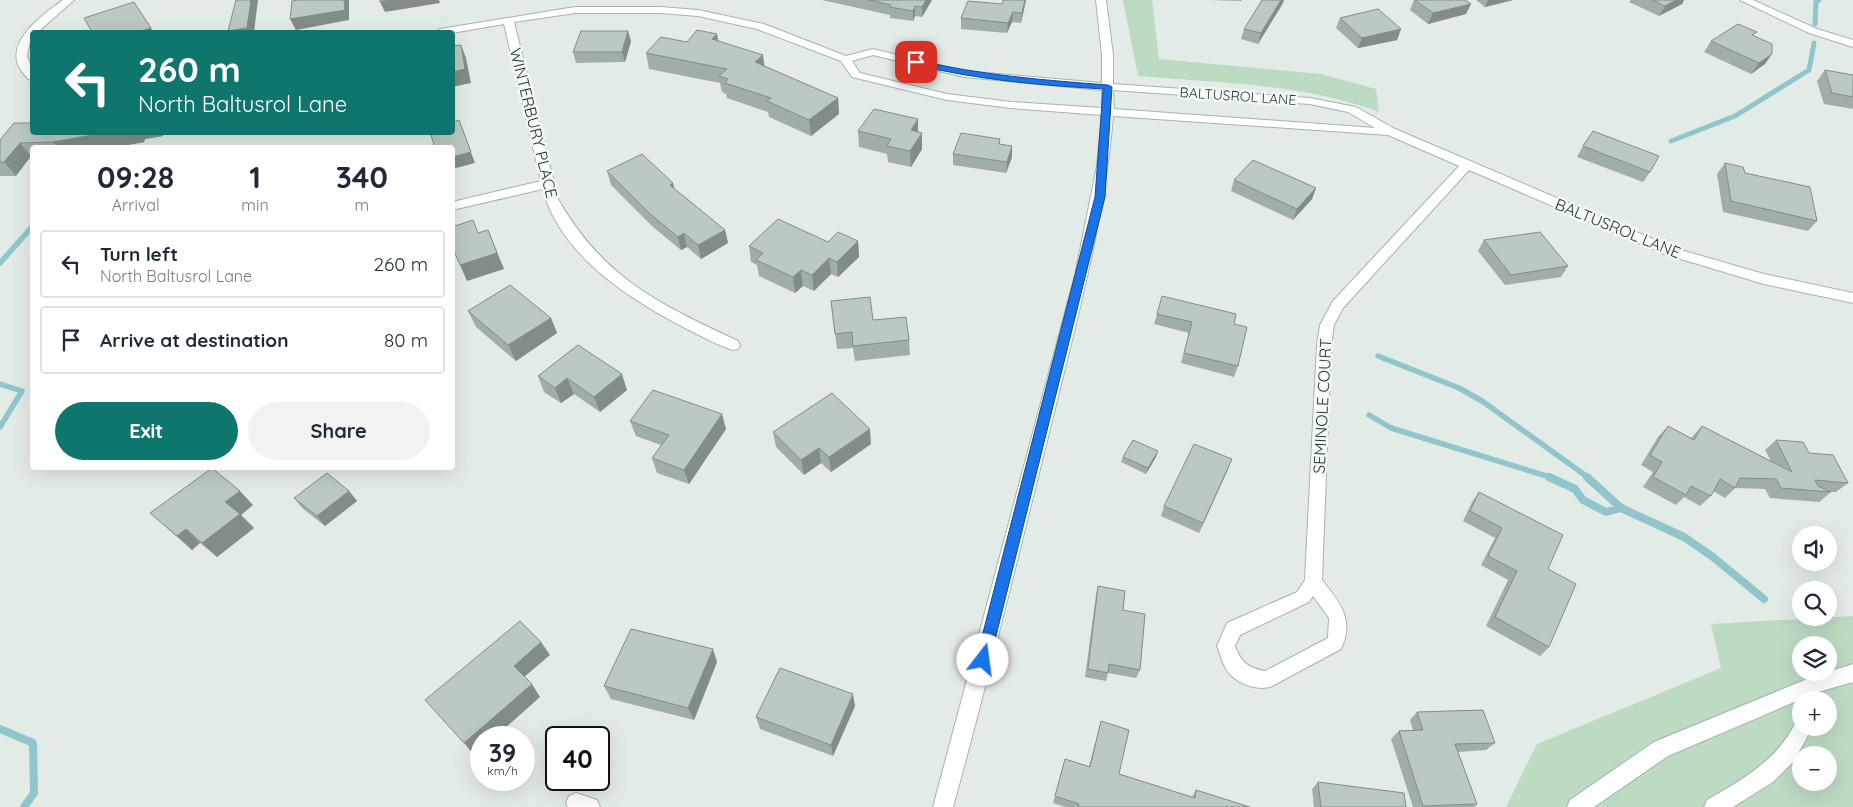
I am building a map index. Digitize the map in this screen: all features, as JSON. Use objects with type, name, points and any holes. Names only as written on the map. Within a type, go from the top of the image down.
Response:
[{"type":"street","points":[[33,30],[69,0]]},
{"type":"street","points":[[943,807],[993,622],[1100,197],[1108,87],[1106,35],[1101,0]]},
{"type":"street","points":[[1745,0],[1813,31],[1853,44]]},
{"type":"street","points":[[451,30],[508,20],[598,9],[652,9],[698,13],[765,28],[845,59]]},
{"type":"street","name":"WINTERBURY PLACE","points":[[508,20],[547,184],[560,218],[579,245],[598,265],[629,290],[654,306],[733,345]]},
{"type":"street","points":[[30,35],[23,47],[23,64],[30,74]]},
{"type":"street","name":"BALTUSROL LANE","points":[[1391,132],[1011,105],[947,97],[856,75],[845,59],[872,52],[964,74],[1014,80],[1310,101],[1352,109],[1391,132],[1669,251],[1764,279],[1853,298]]},
{"type":"street","name":"SEMINOLE COURT","points":[[1313,582],[1324,345],[1327,325],[1338,305],[1467,164]]},
{"type":"street","points":[[455,205],[547,184]]},
{"type":"street","points":[[1313,582],[1338,617],[1340,632],[1334,643],[1266,680],[1249,677],[1233,665],[1226,646],[1232,630],[1303,596],[1313,582]]},
{"type":"street","points":[[1813,691],[1838,676],[1853,673]]},
{"type":"street","points":[[1577,807],[1661,749],[1792,700]]},
{"type":"street","points":[[1714,807],[1776,768],[1793,750],[1799,736]]},
{"type":"green space","points":[[1123,0],[1152,0],[1159,59],[1321,74],[1376,89],[1379,112],[1350,102],[1290,90],[1138,76]]},
{"type":"green space","points":[[1853,616],[1853,807],[1506,807],[1537,744],[1721,668],[1711,624],[1792,619],[1792,626],[1837,626],[1837,617]]},
{"type":"building","points":[[236,0],[251,0],[247,28],[228,30]]},
{"type":"building","points":[[344,0],[345,10],[290,19],[292,1]]},
{"type":"building","points":[[869,0],[926,0],[922,7],[915,6],[913,11],[890,7],[891,5]]},
{"type":"building","points":[[1003,0],[1025,0],[1022,13],[1013,12],[1008,23],[961,18],[968,1],[1002,4]]},
{"type":"building","points":[[1262,0],[1281,0],[1261,33],[1244,29]]},
{"type":"building","points":[[1415,0],[1465,0],[1471,4],[1433,13]]},
{"type":"building","points":[[1653,0],[1676,0],[1665,6]]},
{"type":"building","points":[[134,2],[151,28],[144,30],[91,30],[84,18]]},
{"type":"building","points":[[1378,9],[1401,29],[1362,38],[1340,18]]},
{"type":"building","points":[[1738,24],[1757,32],[1752,35],[1772,44],[1772,54],[1759,63],[1711,41]]},
{"type":"building","points":[[697,30],[717,34],[712,39],[763,55],[755,62],[838,98],[809,120],[767,101],[771,98],[725,83],[728,79],[719,76],[727,69],[646,53],[661,37],[687,42]]},
{"type":"building","points":[[581,31],[628,31],[622,52],[573,52]]},
{"type":"building","points":[[461,45],[465,69],[455,71],[455,46]]},
{"type":"building","points":[[1825,70],[1853,75],[1853,97],[1832,93]]},
{"type":"building","points":[[874,109],[918,119],[911,130],[922,133],[910,151],[887,146],[891,139],[858,131]]},
{"type":"building","points":[[459,120],[471,152],[455,156],[455,145],[434,145],[431,135],[455,135],[455,121]]},
{"type":"building","points":[[14,123],[30,123],[30,135],[92,135],[53,142],[20,143],[4,162],[0,162],[0,140]]},
{"type":"building","points":[[1593,131],[1659,156],[1650,172],[1583,146]]},
{"type":"building","points":[[961,133],[1000,139],[999,144],[1012,146],[1007,162],[953,154]]},
{"type":"building","points":[[642,154],[673,183],[670,185],[725,230],[698,245],[684,233],[678,237],[649,213],[607,171]]},
{"type":"building","points":[[1253,160],[1316,188],[1297,209],[1234,180]]},
{"type":"building","points":[[1725,163],[1743,167],[1745,173],[1810,187],[1817,221],[1731,201]]},
{"type":"building","points":[[778,219],[828,242],[838,232],[858,241],[837,262],[829,258],[812,275],[801,270],[793,277],[756,260],[763,253],[749,246]]},
{"type":"building","points":[[473,220],[478,233],[488,230],[497,253],[460,265],[455,253],[455,226]]},
{"type":"building","points":[[1540,232],[1568,266],[1511,275],[1484,240]]},
{"type":"building","points":[[510,285],[551,318],[508,345],[468,311]]},
{"type":"building","points":[[1162,296],[1236,314],[1234,324],[1247,327],[1238,366],[1184,353],[1192,322],[1157,314]]},
{"type":"building","points":[[870,297],[873,320],[906,317],[909,340],[853,346],[852,332],[835,334],[831,301]]},
{"type":"building","points":[[578,345],[622,374],[594,397],[567,378],[555,388],[538,376]]},
{"type":"building","points":[[653,390],[722,414],[684,470],[652,458],[669,435],[630,421]]},
{"type":"building","points":[[832,393],[870,429],[829,457],[819,448],[801,460],[773,432]]},
{"type":"building","points":[[1668,426],[1694,440],[1702,426],[1792,472],[1776,440],[1803,442],[1809,453],[1833,455],[1848,483],[1815,480],[1818,486],[1831,492],[1781,488],[1776,479],[1740,478],[1735,488],[1720,479],[1711,496],[1691,486],[1686,495],[1653,477],[1662,462],[1650,455]]},
{"type":"building","points":[[1133,440],[1158,451],[1148,468],[1123,457]]},
{"type":"building","points":[[1194,444],[1232,459],[1203,523],[1164,506]]},
{"type":"building","points":[[209,470],[214,470],[240,491],[225,502],[240,514],[202,543],[186,529],[177,536],[150,513]]},
{"type":"building","points":[[327,473],[349,491],[317,516],[294,498]]},
{"type":"building","points":[[1479,492],[1563,535],[1548,569],[1576,584],[1549,647],[1495,617],[1517,571],[1488,556],[1502,528],[1470,511]]},
{"type":"building","points":[[1098,586],[1125,591],[1123,610],[1145,614],[1140,670],[1109,664],[1108,673],[1088,669]]},
{"type":"building","points":[[520,621],[541,642],[514,666],[532,684],[484,726],[470,726],[470,738],[464,743],[425,700]]},
{"type":"building","points":[[631,629],[713,649],[688,708],[604,686]]},
{"type":"building","points":[[780,668],[853,694],[831,745],[756,717]]},
{"type":"building","points":[[1483,710],[1495,743],[1455,744],[1477,804],[1423,806],[1399,731],[1423,730],[1417,712]]},
{"type":"building","points":[[1101,721],[1129,730],[1119,774],[1195,798],[1196,790],[1250,807],[1078,807],[1079,804],[1055,796],[1065,759],[1090,767]]},
{"type":"building","points":[[1318,782],[1404,793],[1406,807],[1321,807]]},
{"type":"waterway","points":[[1815,24],[1816,2],[1819,0]]},
{"type":"waterway","points":[[1671,141],[1735,116],[1809,70],[1814,43]]},
{"type":"waterway","points":[[0,263],[30,229]]},
{"type":"waterway","points":[[1378,356],[1459,388],[1482,401],[1589,478]]},
{"type":"waterway","points":[[0,384],[22,391],[0,427]]},
{"type":"waterway","points":[[1369,415],[1391,428],[1553,478]]},
{"type":"waterway","points":[[1549,477],[1575,489],[1583,500],[1606,512],[1621,508]]},
{"type":"waterway","points":[[1587,477],[1621,508]]},
{"type":"waterway","points":[[1621,508],[1684,537],[1713,557],[1764,599]]},
{"type":"waterway","points":[[0,729],[33,743],[34,793],[24,807]]},
{"type":"route","points":[[916,62],[964,74],[1108,87],[1100,197],[1083,271],[983,660]]}]
